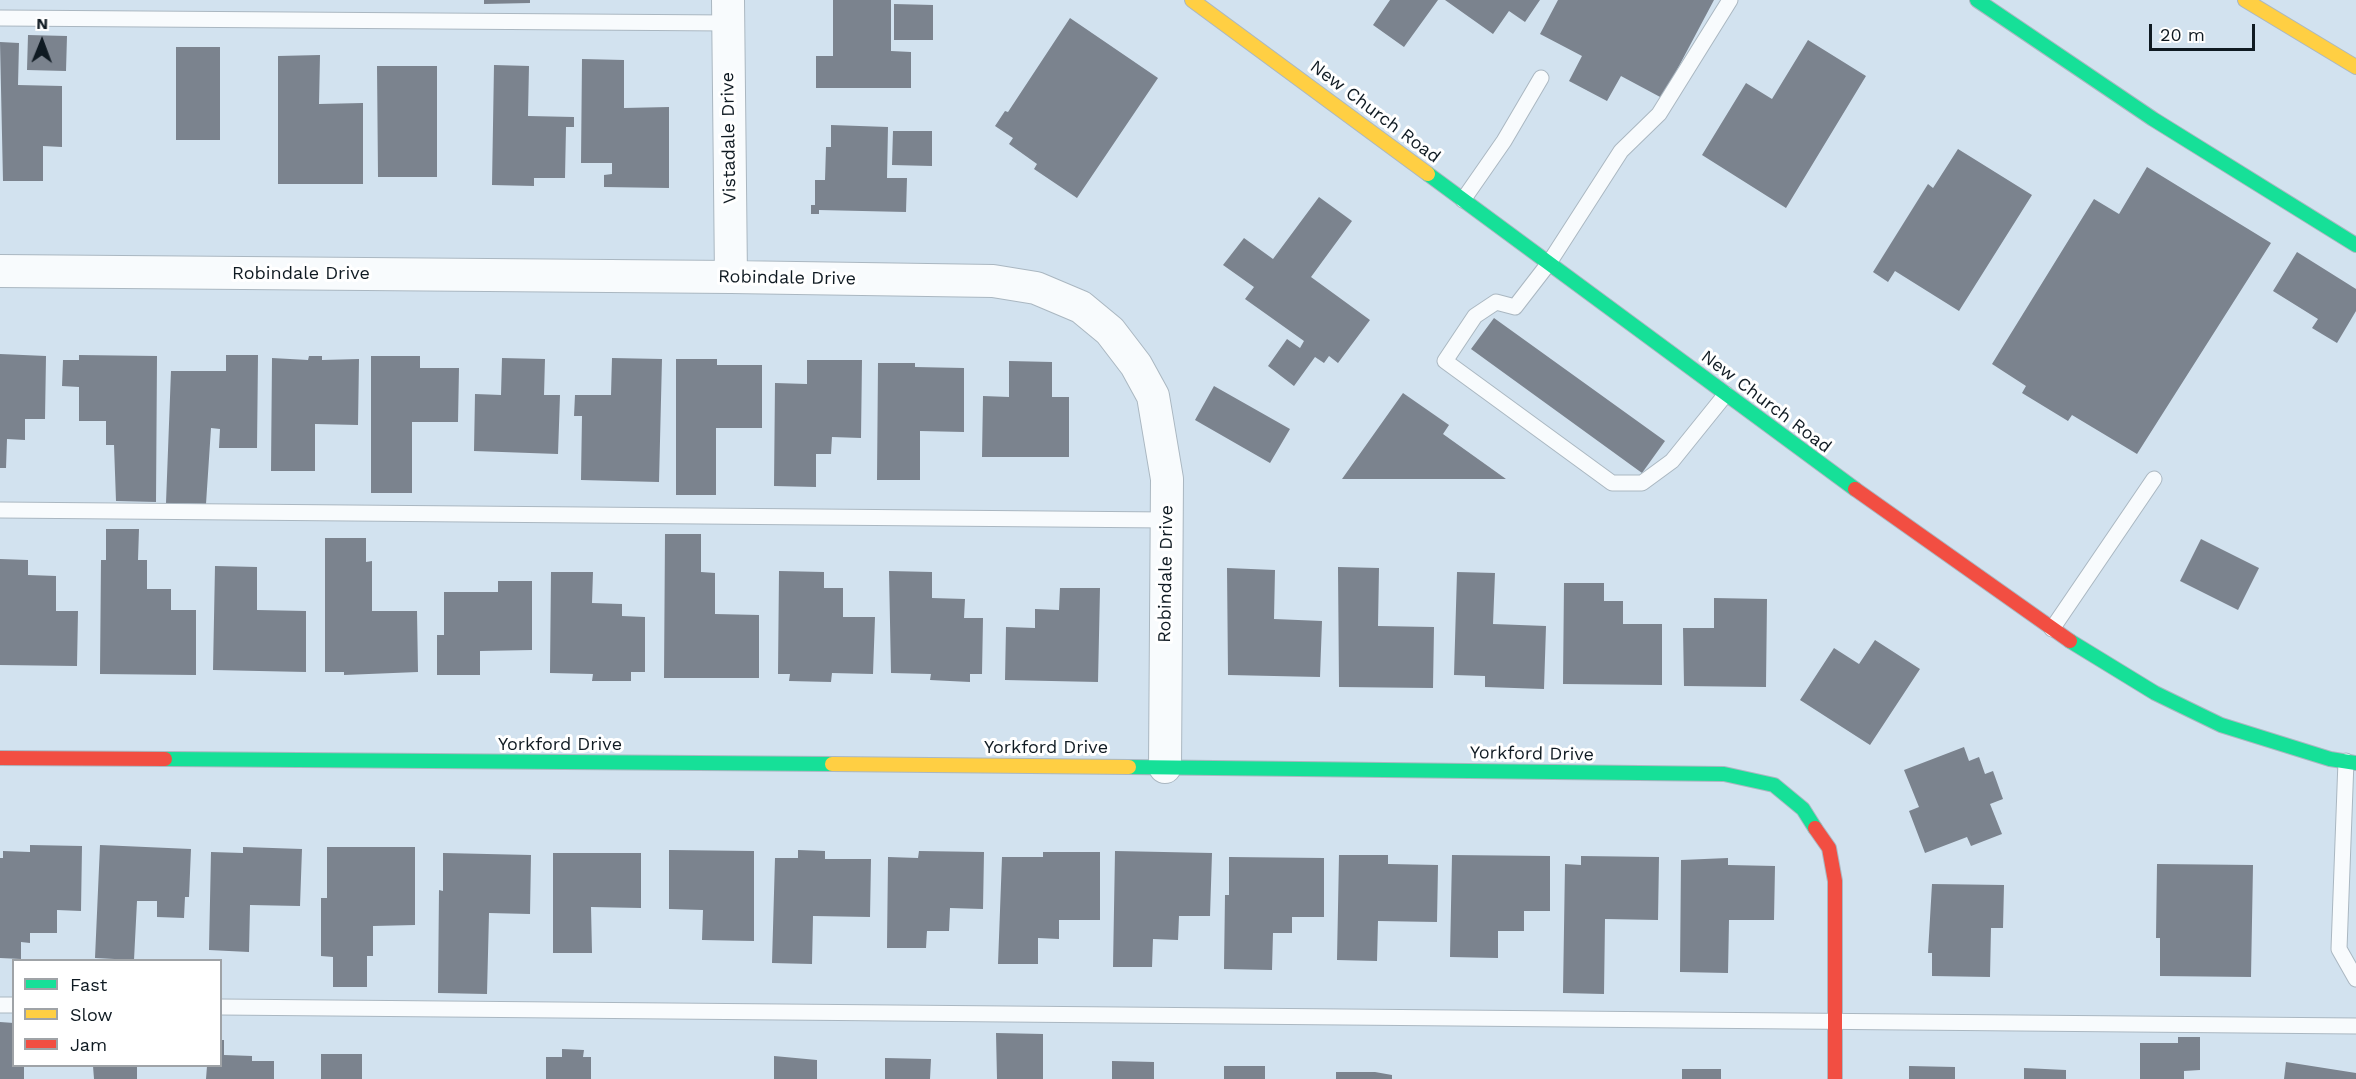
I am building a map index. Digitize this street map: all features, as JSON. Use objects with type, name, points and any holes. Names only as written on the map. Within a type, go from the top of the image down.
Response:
[{"type":"main road","name":"New Church Road","points":[[1192,0],[1935,549],[2093,657],[2155,693],[2222,725],[2351,762]]},
{"type":"main road","points":[[1977,0],[2153,118],[2356,245]]},
{"type":"main road","points":[[2246,0],[2356,67]]},
{"type":"main road","name":"Yorkford Drive","points":[[0,758],[1165,767],[1724,774],[1773,785],[1803,809],[1829,848],[1835,881],[1835,1079]]},
{"type":"street","name":"Vistadale Drive","points":[[728,12],[731,277]]},
{"type":"street","name":"Robindale Drive","points":[[0,272],[993,281],[1036,288],[1080,308],[1110,331],[1136,365],[1153,396],[1167,478],[1165,767]]},
{"type":"lane","points":[[1726,394],[1672,461],[1642,483],[1612,483],[1445,361],[1475,316],[1496,302],[1515,308],[1548,263],[1621,152],[1659,114],[1730,0]]},
{"type":"lane","points":[[0,18],[728,12]]},
{"type":"lane","points":[[1463,200],[1504,141],[1541,78]]},
{"type":"lane","points":[[2052,629],[2154,479]]},
{"type":"lane","points":[[0,510],[1167,520]]},
{"type":"lane","points":[[2351,762],[2350,816],[2339,949],[2356,979]]},
{"type":"lane","points":[[222,1007],[2356,1026]]},
{"type":"building","points":[[484,0],[530,0],[530,3],[484,4]]},
{"type":"building","points":[[833,0],[891,0],[891,51],[911,52],[911,88],[816,88],[816,56],[833,56]]},
{"type":"building","points":[[1390,0],[1438,0],[1404,47],[1373,25]]},
{"type":"building","points":[[1445,0],[1540,0],[1525,22],[1509,11],[1493,34]]},
{"type":"building","points":[[1558,0],[1714,0],[1662,98],[1621,76],[1607,101],[1569,81],[1582,56],[1540,34]]},
{"type":"building","points":[[894,4],[933,5],[933,40],[894,40]]},
{"type":"building","points":[[1070,18],[1158,78],[1077,198],[1034,169],[1037,164],[1009,144],[1013,138],[995,126],[1005,111],[1008,112]]},
{"type":"building","points":[[28,35],[67,36],[66,71],[27,70]]},
{"type":"building","points":[[1808,40],[1866,76],[1786,208],[1702,155],[1746,83],[1772,99]]},
{"type":"building","points":[[0,42],[19,43],[18,85],[62,86],[62,147],[43,146],[43,181],[3,181]]},
{"type":"building","points":[[176,47],[220,47],[220,140],[176,140]]},
{"type":"building","points":[[320,55],[319,104],[363,103],[363,184],[278,184],[278,56]]},
{"type":"building","points":[[582,59],[624,60],[624,108],[669,107],[669,188],[604,187],[604,175],[612,174],[612,163],[581,163]]},
{"type":"building","points":[[494,65],[529,66],[528,116],[574,117],[574,127],[566,127],[565,178],[534,178],[534,186],[492,185]]},
{"type":"building","points":[[377,66],[437,66],[437,177],[378,177]]},
{"type":"building","points":[[831,125],[888,127],[887,178],[907,178],[906,212],[819,210],[819,214],[811,214],[811,205],[815,205],[815,180],[825,180],[826,147],[831,147]]},
{"type":"building","points":[[893,131],[932,131],[932,166],[892,165]]},
{"type":"building","points":[[1958,149],[2032,195],[1959,311],[1895,271],[1888,282],[1873,272],[1928,184],[1933,188]]},
{"type":"building","points":[[2147,167],[2271,243],[2137,454],[2072,415],[2068,421],[2022,393],[2026,386],[1992,364],[2094,199],[2119,214]]},
{"type":"building","points":[[1319,197],[1352,221],[1311,277],[1370,320],[1338,363],[1329,356],[1324,363],[1315,357],[1294,386],[1268,366],[1287,339],[1300,348],[1304,341],[1245,299],[1254,287],[1223,265],[1244,238],[1273,259]]},
{"type":"building","points":[[2297,252],[2356,289],[2356,311],[2337,343],[2312,328],[2318,319],[2273,291]]},
{"type":"building","points":[[1494,318],[1665,441],[1642,473],[1471,349]]},
{"type":"building","points":[[0,354],[46,356],[45,419],[25,419],[25,440],[7,439],[6,468],[0,468]]},
{"type":"building","points":[[79,355],[157,356],[156,502],[116,501],[114,445],[106,445],[106,421],[79,421],[79,387],[62,386],[63,360],[79,360]]},
{"type":"building","points":[[226,355],[258,355],[257,448],[219,448],[220,429],[211,428],[206,504],[166,503],[171,371],[226,371]]},
{"type":"building","points":[[309,356],[322,356],[322,360],[359,359],[358,425],[315,424],[315,471],[271,471],[272,358],[308,360]]},
{"type":"building","points":[[371,356],[420,356],[420,368],[459,368],[458,422],[412,422],[412,493],[371,493]]},
{"type":"building","points":[[502,358],[545,359],[544,395],[560,395],[558,454],[474,451],[475,394],[501,395]]},
{"type":"building","points":[[612,358],[662,359],[659,482],[581,480],[582,416],[574,416],[575,395],[611,395]]},
{"type":"building","points":[[676,359],[717,359],[717,365],[762,365],[762,428],[716,428],[716,495],[676,495]]},
{"type":"building","points":[[807,360],[862,360],[861,438],[832,437],[831,454],[816,454],[816,487],[774,486],[775,383],[807,384]]},
{"type":"building","points":[[1009,361],[1052,362],[1052,397],[1069,397],[1069,457],[982,457],[983,396],[1009,397]]},
{"type":"building","points":[[878,363],[915,363],[915,367],[964,368],[964,432],[920,431],[920,480],[877,480]]},
{"type":"building","points":[[1214,386],[1290,429],[1270,463],[1195,420]]},
{"type":"building","points":[[1403,393],[1449,425],[1443,434],[1506,479],[1342,479]]},
{"type":"building","points":[[106,529],[139,529],[138,560],[147,560],[147,589],[171,589],[171,610],[196,610],[196,675],[100,674],[101,560],[106,560]]},
{"type":"building","points":[[665,534],[701,534],[701,572],[715,573],[715,614],[759,615],[759,678],[664,678]]},
{"type":"building","points":[[325,538],[366,538],[366,562],[372,561],[372,611],[417,611],[418,672],[344,675],[344,672],[325,672]]},
{"type":"building","points":[[2201,539],[2259,568],[2238,610],[2180,581]]},
{"type":"building","points":[[0,559],[28,560],[28,575],[56,576],[56,611],[78,611],[77,666],[0,665]]},
{"type":"building","points":[[215,566],[257,567],[257,610],[306,611],[306,672],[213,670]]},
{"type":"building","points":[[1338,567],[1379,568],[1378,626],[1434,627],[1433,688],[1339,687]]},
{"type":"building","points":[[1227,568],[1275,570],[1274,619],[1322,621],[1320,677],[1228,675]]},
{"type":"building","points":[[779,571],[824,572],[824,588],[843,588],[843,617],[875,617],[873,674],[832,673],[831,682],[789,681],[790,674],[778,674]]},
{"type":"building","points":[[889,571],[932,572],[932,598],[965,599],[964,618],[983,618],[982,674],[970,674],[970,682],[930,680],[931,674],[891,673]]},
{"type":"building","points":[[551,572],[593,572],[592,603],[622,604],[622,616],[645,617],[645,672],[631,672],[631,681],[592,681],[593,674],[550,673]]},
{"type":"building","points":[[1457,572],[1495,573],[1493,624],[1546,626],[1544,689],[1485,687],[1485,676],[1454,675]]},
{"type":"building","points":[[498,581],[532,581],[532,650],[480,651],[480,675],[437,675],[437,635],[444,635],[444,592],[498,592]]},
{"type":"building","points":[[1564,583],[1604,583],[1604,601],[1623,601],[1623,624],[1662,624],[1662,685],[1563,684]]},
{"type":"building","points":[[1060,588],[1100,588],[1098,682],[1005,680],[1006,627],[1035,628],[1035,609],[1059,610]]},
{"type":"building","points":[[1714,598],[1767,599],[1766,687],[1684,686],[1683,628],[1714,628]]},
{"type":"building","points":[[1875,640],[1920,669],[1870,745],[1800,700],[1834,648],[1859,664]]},
{"type":"building","points":[[1964,747],[1969,761],[1979,757],[1985,774],[1993,771],[2003,799],[1990,804],[2002,834],[1971,846],[1967,837],[1925,853],[1909,811],[1919,807],[1904,770]]},
{"type":"building","points":[[30,845],[82,846],[81,911],[57,910],[57,933],[30,933],[30,943],[21,942],[21,959],[0,958],[0,858],[3,858],[3,851],[30,852]]},
{"type":"building","points":[[100,845],[191,849],[189,897],[185,897],[184,918],[157,917],[157,901],[137,901],[134,959],[95,958]]},
{"type":"building","points":[[243,847],[302,849],[300,906],[250,905],[249,952],[209,950],[211,852],[243,853]]},
{"type":"building","points":[[327,847],[415,847],[415,925],[373,926],[373,956],[367,956],[367,987],[333,987],[333,957],[321,956],[321,898],[327,898]]},
{"type":"building","points":[[669,850],[754,851],[754,941],[702,940],[703,910],[669,909]]},
{"type":"building","points":[[798,850],[825,851],[825,859],[871,859],[870,917],[813,916],[812,964],[772,963],[775,858],[798,858]]},
{"type":"building","points":[[919,851],[984,852],[983,909],[950,908],[949,931],[927,931],[926,948],[887,948],[888,857],[918,858]]},
{"type":"building","points":[[1115,851],[1212,853],[1210,916],[1179,916],[1178,940],[1153,939],[1152,967],[1113,967]]},
{"type":"building","points":[[1043,852],[1100,852],[1100,920],[1059,920],[1059,939],[1038,938],[1038,964],[998,964],[1002,857],[1043,857]]},
{"type":"building","points":[[443,853],[531,855],[530,914],[489,913],[487,994],[438,993],[439,890],[443,891]]},
{"type":"building","points":[[553,853],[641,853],[641,908],[591,907],[592,953],[553,953]]},
{"type":"building","points":[[1339,855],[1388,855],[1388,864],[1438,865],[1437,922],[1378,921],[1377,961],[1337,960]]},
{"type":"building","points":[[1452,855],[1550,856],[1550,911],[1524,911],[1524,931],[1498,931],[1498,958],[1450,957]]},
{"type":"building","points":[[1581,856],[1659,857],[1658,920],[1605,919],[1604,994],[1563,993],[1565,864],[1581,865]]},
{"type":"building","points":[[1229,857],[1324,858],[1324,917],[1292,917],[1292,933],[1273,933],[1272,970],[1224,969],[1225,895],[1229,895]]},
{"type":"building","points":[[1728,858],[1728,865],[1775,866],[1774,920],[1729,920],[1728,973],[1680,972],[1681,860]]},
{"type":"building","points":[[2157,864],[2253,865],[2251,977],[2160,976],[2160,938],[2156,938]]},
{"type":"building","points":[[1932,884],[2004,885],[2003,928],[1991,928],[1990,977],[1932,976],[1932,953],[1928,953]]},
{"type":"building","points":[[0,1022],[12,1023],[12,1067],[24,1067],[24,1079],[0,1079]]},
{"type":"building","points":[[996,1033],[1043,1034],[1043,1079],[997,1079]]},
{"type":"building","points":[[2178,1037],[2200,1037],[2200,1070],[2184,1071],[2184,1079],[2140,1079],[2140,1043],[2178,1043]]},
{"type":"building","points":[[222,1040],[224,1040],[224,1055],[252,1056],[252,1061],[274,1061],[274,1079],[206,1079],[207,1067],[222,1067]]},
{"type":"building","points":[[562,1049],[584,1050],[583,1057],[591,1057],[591,1079],[546,1079],[546,1057],[562,1057]]},
{"type":"building","points":[[321,1054],[362,1054],[362,1079],[321,1079]]},
{"type":"building","points":[[774,1056],[817,1060],[817,1079],[774,1079]]},
{"type":"building","points":[[885,1058],[931,1059],[930,1079],[885,1079]]},
{"type":"building","points":[[1112,1061],[1154,1062],[1154,1079],[1112,1079]]},
{"type":"building","points":[[2286,1062],[2356,1073],[2356,1079],[2284,1079]]},
{"type":"building","points":[[1224,1066],[1265,1066],[1265,1079],[1224,1079]]},
{"type":"building","points":[[1909,1066],[1955,1067],[1955,1079],[1909,1079]]},
{"type":"building","points":[[93,1067],[137,1067],[137,1079],[94,1079]]},
{"type":"building","points":[[2024,1068],[2066,1070],[2066,1079],[2024,1079]]},
{"type":"building","points":[[1682,1069],[1721,1069],[1721,1079],[1682,1079]]},
{"type":"building","points":[[1336,1072],[1375,1072],[1392,1075],[1392,1079],[1336,1079]]},
{"type":"traffic: fast","points":[[1977,0],[2153,119],[2356,245]]},
{"type":"traffic: fast","points":[[1428,174],[1855,489]]},
{"type":"traffic: fast","points":[[2070,641],[2155,693],[2221,725],[2330,759],[2356,763]]},
{"type":"traffic: fast","points":[[165,759],[832,764]]},
{"type":"traffic: fast","points":[[1129,767],[1724,774],[1774,785],[1803,809],[1815,828]]},
{"type":"traffic: slow","points":[[1192,0],[1428,174]]},
{"type":"traffic: slow","points":[[2245,0],[2356,67]]},
{"type":"traffic: slow","points":[[832,764],[1129,767]]},
{"type":"traffic: jam","points":[[1855,489],[2070,641]]},
{"type":"traffic: jam","points":[[0,758],[165,759]]},
{"type":"traffic: jam","points":[[1815,828],[1829,848],[1835,881],[1835,1079]]}]
